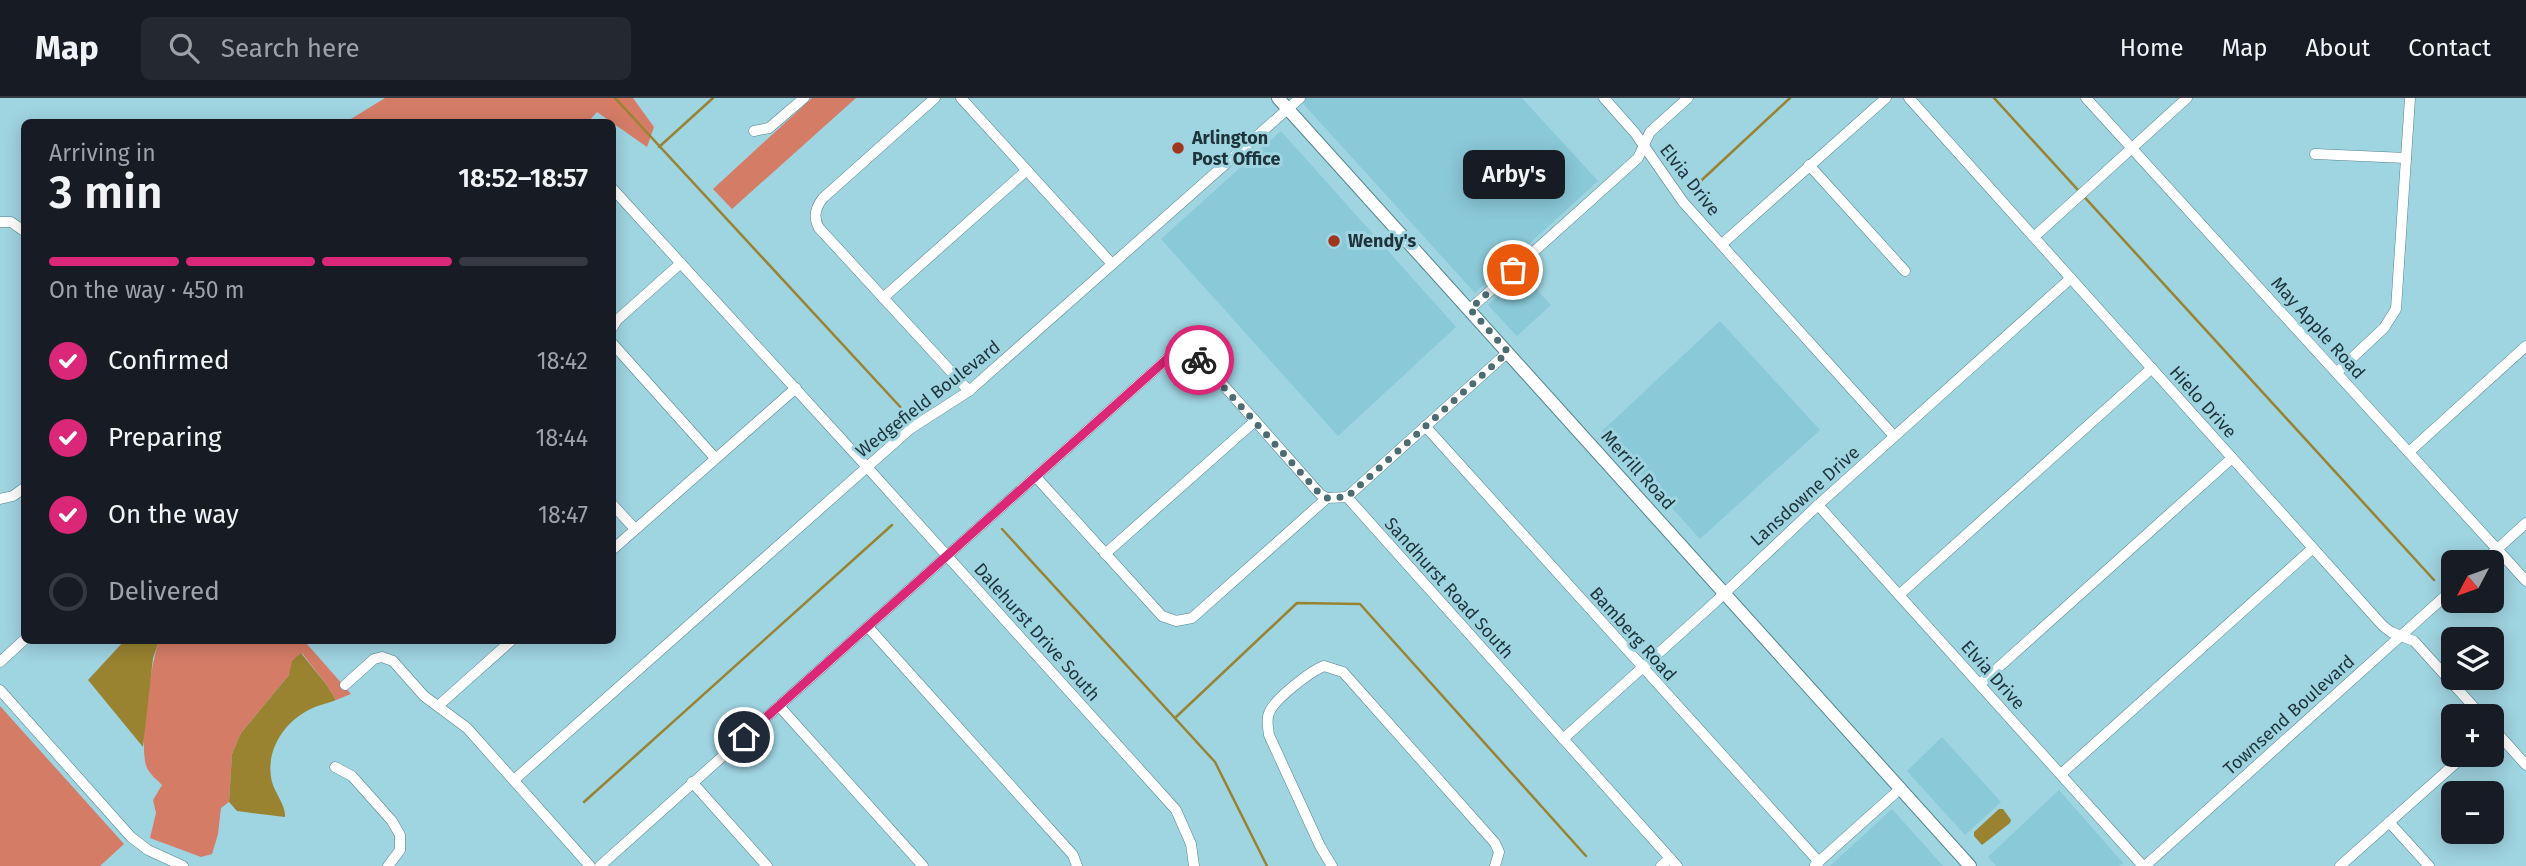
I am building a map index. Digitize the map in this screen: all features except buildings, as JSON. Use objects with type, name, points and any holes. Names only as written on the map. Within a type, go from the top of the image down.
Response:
[{"type":"main road","name":"Merrill Road","points":[[1278,98],[1970,866]]},
{"type":"street","points":[[754,131],[769,128],[804,98]]},
{"type":"street","points":[[936,98],[823,198],[815,213],[815,221],[969,391]]},
{"type":"street","points":[[961,98],[1112,264]]},
{"type":"street","name":"Wedgefield Boulevard","points":[[514,780],[917,423],[969,391],[1300,98]]},
{"type":"street","name":"Elvia Drive","points":[[1604,98],[1635,133],[1683,202],[1894,436]]},
{"type":"street","points":[[1470,309],[1638,158],[1650,132],[1688,98]]},
{"type":"street","points":[[1722,244],[1886,98]]},
{"type":"street","name":"Hielo Drive","points":[[1909,98],[2383,626],[2414,641],[2471,704]]},
{"type":"street","name":"May Apple Road","points":[[2086,98],[2526,581]]},
{"type":"street","points":[[2034,237],[2187,98]]},
{"type":"street","points":[[2337,372],[2384,328],[2396,309],[2410,98]]},
{"type":"street","points":[[2315,154],[2406,158]]},
{"type":"street","points":[[1809,165],[1905,271]]},
{"type":"street","points":[[883,298],[1027,170]]},
{"type":"street","name":"Dalehurst Drive South","points":[[616,192],[1176,810],[1184,825],[1194,862]]},
{"type":"street","points":[[0,222],[11,222],[21,229]]},
{"type":"street","points":[[616,322],[681,263]]},
{"type":"street","name":"Lansdowne Drive","points":[[1563,739],[2071,278]]},
{"type":"street","points":[[2409,452],[2526,346]]},
{"type":"street","points":[[616,347],[715,458]]},
{"type":"street","points":[[600,866],[1167,359],[1185,354],[1202,361],[1320,494],[1327,498],[1347,497],[1508,352]]},
{"type":"street","points":[[1899,595],[2152,368]]},
{"type":"street","points":[[616,546],[796,388]]},
{"type":"street","points":[[1105,554],[1255,421]]},
{"type":"street","name":"Bamberg Road","points":[[1425,426],[1816,864]]},
{"type":"street","points":[[1980,684],[2232,458]]},
{"type":"street","points":[[1036,477],[1162,616],[1176,621],[1192,618],[1327,498]]},
{"type":"street","points":[[0,499],[13,496],[21,490]]},
{"type":"street","name":"Sandhurst Road South","points":[[1347,497],[1677,866]]},
{"type":"street","name":"Elvia Drive","points":[[1818,505],[2144,866]]},
{"type":"street","points":[[616,508],[635,529]]},
{"type":"street","points":[[2497,549],[2526,523]]},
{"type":"street","points":[[2061,774],[2313,548]]},
{"type":"street","name":"Townsend Boulevard","points":[[2144,866],[2441,600]]},
{"type":"street","points":[[868,627],[1073,855],[1077,866]]},
{"type":"street","points":[[0,662],[21,643]]},
{"type":"street","points":[[439,706],[508,644]]},
{"type":"street","points":[[345,685],[374,659],[382,657],[393,661],[424,696],[467,728],[590,866]]},
{"type":"street","points":[[1332,866],[1280,760],[1266,722],[1273,705],[1315,669],[1324,666],[1343,672],[1495,843],[1499,852],[1497,863]]},
{"type":"street","points":[[0,690],[131,837],[176,865]]},
{"type":"street","points":[[779,706],[923,866]]},
{"type":"street","points":[[2504,741],[2526,765]]},
{"type":"street","points":[[335,767],[352,776],[392,821],[400,835],[400,850],[388,866]]},
{"type":"street","points":[[2340,866],[2451,767]]},
{"type":"street","points":[[692,782],[767,866]]},
{"type":"street","points":[[1816,864],[1901,788]]},
{"type":"street","points":[[2389,822],[2428,866]]},
{"type":"street","points":[[1661,866],[1670,858]]},
{"type":"shaded area","points":[[385,98],[633,98],[654,127],[647,147],[616,125],[616,119],[607,119],[597,112],[591,119],[351,119]]},
{"type":"shaded area","points":[[812,98],[856,98],[732,209],[713,189]]},
{"type":"shaded area","points":[[1298,98],[1522,98],[1598,181],[1475,293]]},
{"type":"shaded area","points":[[1281,131],[1456,327],[1338,436],[1161,239]]},
{"type":"shaded area","points":[[1521,273],[1551,305],[1517,336],[1488,305]]},
{"type":"shaded area","points":[[1720,321],[1820,430],[1700,539],[1602,431]]},
{"type":"shaded area","points":[[121,644],[158,644],[153,658],[143,747],[88,680]]},
{"type":"shaded area","points":[[158,644],[307,644],[351,694],[336,700],[302,653],[289,675],[241,733],[232,754],[229,802],[221,808],[212,854],[201,857],[150,838],[156,813],[153,800],[162,785],[147,768],[144,743],[149,685]]},
{"type":"shaded area","points":[[301,653],[336,700],[312,708],[296,718],[282,733],[273,751],[270,772],[285,817],[237,811],[229,802],[232,754],[241,733],[289,675],[292,661]]},
{"type":"shaded area","points":[[0,706],[124,844],[100,866],[0,866]]},
{"type":"shaded area","points":[[1942,737],[2001,802],[1965,835],[1907,771]]},
{"type":"shaded area","points":[[2059,790],[2123,863],[2119,866],[1996,866],[1988,857]]},
{"type":"shaded area","points":[[1892,809],[1943,866],[1830,866]]},
{"type":"shaded area","points":[[1999,809],[2003,809],[2011,820],[2010,823],[1982,845],[1974,832]]},
{"type":"waterway","points":[[615,98],[904,411]]},
{"type":"waterway","points":[[659,147],[713,98]]},
{"type":"waterway","points":[[1690,191],[1790,98]]},
{"type":"waterway","points":[[1994,98],[2434,580]]},
{"type":"waterway","points":[[584,802],[892,525]]},
{"type":"waterway","points":[[1002,529],[1215,762],[1267,866]]},
{"type":"waterway","points":[[1175,718],[1297,603],[1360,604],[1586,856]]},
{"type":"way so far","points":[[1199,360],[1320,494],[1327,498],[1347,497],[1508,352],[1470,309],[1513,270]]},
{"type":"place","name":"Arlington Post Office","points":[[1178,148]]},
{"type":"place","name":"Wendy's","points":[[1334,241]]},
{"type":"place","name":"Arby's","points":[[1513,270]]},
{"type":"route","points":[[744,737],[1167,359],[1185,354],[1199,360]]}]
